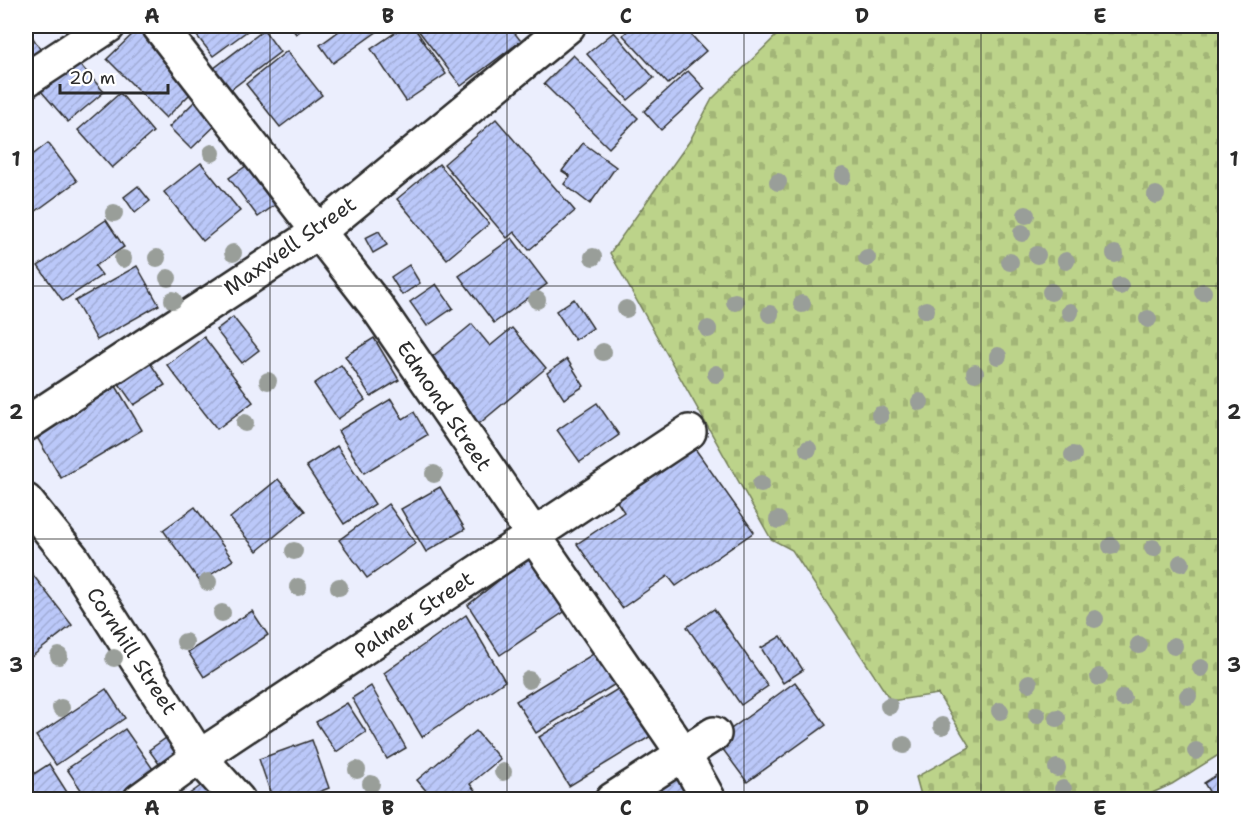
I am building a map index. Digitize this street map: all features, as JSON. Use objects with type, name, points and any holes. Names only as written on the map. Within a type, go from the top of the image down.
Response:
[{"type":"street","points":[[26,80],[108,26]]},
{"type":"street","name":"Edmond Street","points":[[159,26],[377,307],[683,753],[709,800]]},
{"type":"street","name":"Maxwell Street","points":[[26,424],[318,232],[568,26]]},
{"type":"street","name":"Palmer Street","points":[[140,800],[199,757],[689,432]]},
{"type":"street","name":"Cornhill Street","points":[[26,501],[72,558],[199,757],[238,800]]},
{"type":"street","points":[[612,800],[714,734]]},
{"type":"green space","points":[[786,26],[1225,26],[1225,751],[1172,784],[1139,799],[922,799],[916,777],[970,747],[938,694],[891,701],[792,550],[771,539],[610,253],[689,142],[712,99]]},
{"type":"building","points":[[26,26],[39,26],[26,35]]},
{"type":"building","points":[[189,26],[254,26],[213,56]]},
{"type":"building","points":[[290,26],[307,26],[296,34]]},
{"type":"building","points":[[346,26],[385,26],[333,63],[320,45]]},
{"type":"building","points":[[405,26],[413,26],[446,74],[406,101],[371,49]]},
{"type":"building","points":[[415,26],[509,26],[521,41],[461,86]]},
{"type":"building","points":[[633,26],[683,26],[706,51],[668,84],[623,35]]},
{"type":"building","points":[[140,27],[198,86],[166,118],[107,59]]},
{"type":"building","points":[[264,30],[280,52],[229,91],[213,69]]},
{"type":"building","points":[[614,32],[654,78],[628,100],[587,54]]},
{"type":"building","points":[[31,35],[44,55],[26,67],[26,38]]},
{"type":"building","points":[[287,51],[322,95],[280,127],[246,84]]},
{"type":"building","points":[[573,55],[638,118],[609,148],[544,84]]},
{"type":"building","points":[[77,61],[104,92],[68,122],[41,91]]},
{"type":"building","points":[[688,71],[705,89],[661,130],[644,111]]},
{"type":"building","points":[[120,93],[153,132],[112,168],[78,130]]},
{"type":"building","points":[[202,94],[224,117],[191,149],[169,127]]},
{"type":"building","points":[[496,119],[575,211],[529,250],[514,232],[507,238],[444,164]]},
{"type":"building","points":[[48,143],[77,181],[28,217],[26,214],[26,160]]},
{"type":"building","points":[[583,143],[616,167],[590,204],[564,184],[570,176],[562,171]]},
{"type":"building","points":[[201,163],[240,211],[203,241],[164,192]]},
{"type":"building","points":[[439,164],[489,224],[447,259],[397,199]]},
{"type":"building","points":[[246,166],[275,205],[258,217],[229,178]]},
{"type":"building","points":[[138,186],[150,201],[135,213],[124,197]]},
{"type":"building","points":[[106,220],[124,247],[95,266],[102,275],[63,301],[38,266]]},
{"type":"building","points":[[379,231],[387,245],[373,253],[365,238]]},
{"type":"building","points":[[512,238],[547,284],[494,323],[459,276]]},
{"type":"building","points":[[409,265],[420,283],[402,295],[391,277]]},
{"type":"building","points":[[137,266],[159,305],[97,340],[75,301]]},
{"type":"building","points":[[436,284],[453,308],[427,326],[410,302]]},
{"type":"building","points":[[574,299],[593,328],[575,340],[556,311]]},
{"type":"building","points":[[233,317],[259,350],[242,363],[216,330]]},
{"type":"building","points":[[472,324],[490,346],[512,328],[546,368],[474,428],[422,365]]},
{"type":"building","points":[[204,337],[253,402],[217,429],[167,365]]},
{"type":"building","points":[[374,338],[399,380],[371,397],[345,356]]},
{"type":"building","points":[[144,354],[165,385],[134,405],[113,375]]},
{"type":"building","points":[[567,359],[584,386],[564,399],[547,373]]},
{"type":"building","points":[[341,365],[365,400],[338,419],[314,384]]},
{"type":"building","points":[[113,381],[142,430],[61,478],[32,429]]},
{"type":"building","points":[[391,399],[403,419],[414,412],[427,435],[364,473],[338,431]]},
{"type":"building","points":[[597,403],[619,435],[580,462],[557,430]]},
{"type":"building","points":[[691,443],[754,532],[676,586],[668,576],[622,608],[577,544],[624,512],[614,497]]},
{"type":"building","points":[[337,446],[375,504],[344,524],[306,466]]},
{"type":"building","points":[[278,479],[305,511],[257,551],[230,518]]},
{"type":"building","points":[[440,487],[465,529],[426,552],[401,509]]},
{"type":"building","points":[[388,504],[416,543],[367,578],[339,540]]},
{"type":"building","points":[[195,507],[233,560],[200,582],[163,530]]},
{"type":"building","points":[[529,556],[570,608],[500,655],[468,605]]},
{"type":"building","points":[[26,566],[72,625],[26,661]]},
{"type":"building","points":[[714,609],[768,686],[741,705],[687,627]]},
{"type":"building","points":[[252,611],[268,635],[204,677],[188,652]]},
{"type":"building","points":[[466,615],[505,681],[422,737],[384,673]]},
{"type":"building","points":[[781,636],[803,670],[783,683],[761,648]]},
{"type":"building","points":[[603,648],[622,680],[536,733],[516,701]]},
{"type":"building","points":[[795,682],[826,725],[747,782],[716,740]]},
{"type":"building","points":[[371,686],[406,748],[387,759],[352,698]]},
{"type":"building","points":[[621,687],[651,736],[569,786],[539,737]]},
{"type":"building","points":[[106,689],[125,718],[56,765],[36,736]]},
{"type":"building","points":[[347,703],[366,732],[336,752],[316,722]]},
{"type":"building","points":[[125,729],[155,772],[116,800],[88,800],[67,769]]},
{"type":"building","points":[[176,731],[194,756],[167,775],[149,750]]},
{"type":"building","points":[[476,731],[500,759],[470,784],[477,793],[469,800],[434,800],[417,780]]},
{"type":"building","points":[[312,740],[329,788],[298,800],[273,800],[259,759]]},
{"type":"building","points":[[665,758],[694,800],[606,800]]},
{"type":"building","points":[[49,764],[72,800],[26,800],[26,779]]},
{"type":"building","points":[[1226,769],[1226,800],[1214,800],[1204,783]]},
{"type":"building","points":[[202,785],[212,800],[181,800]]}]
